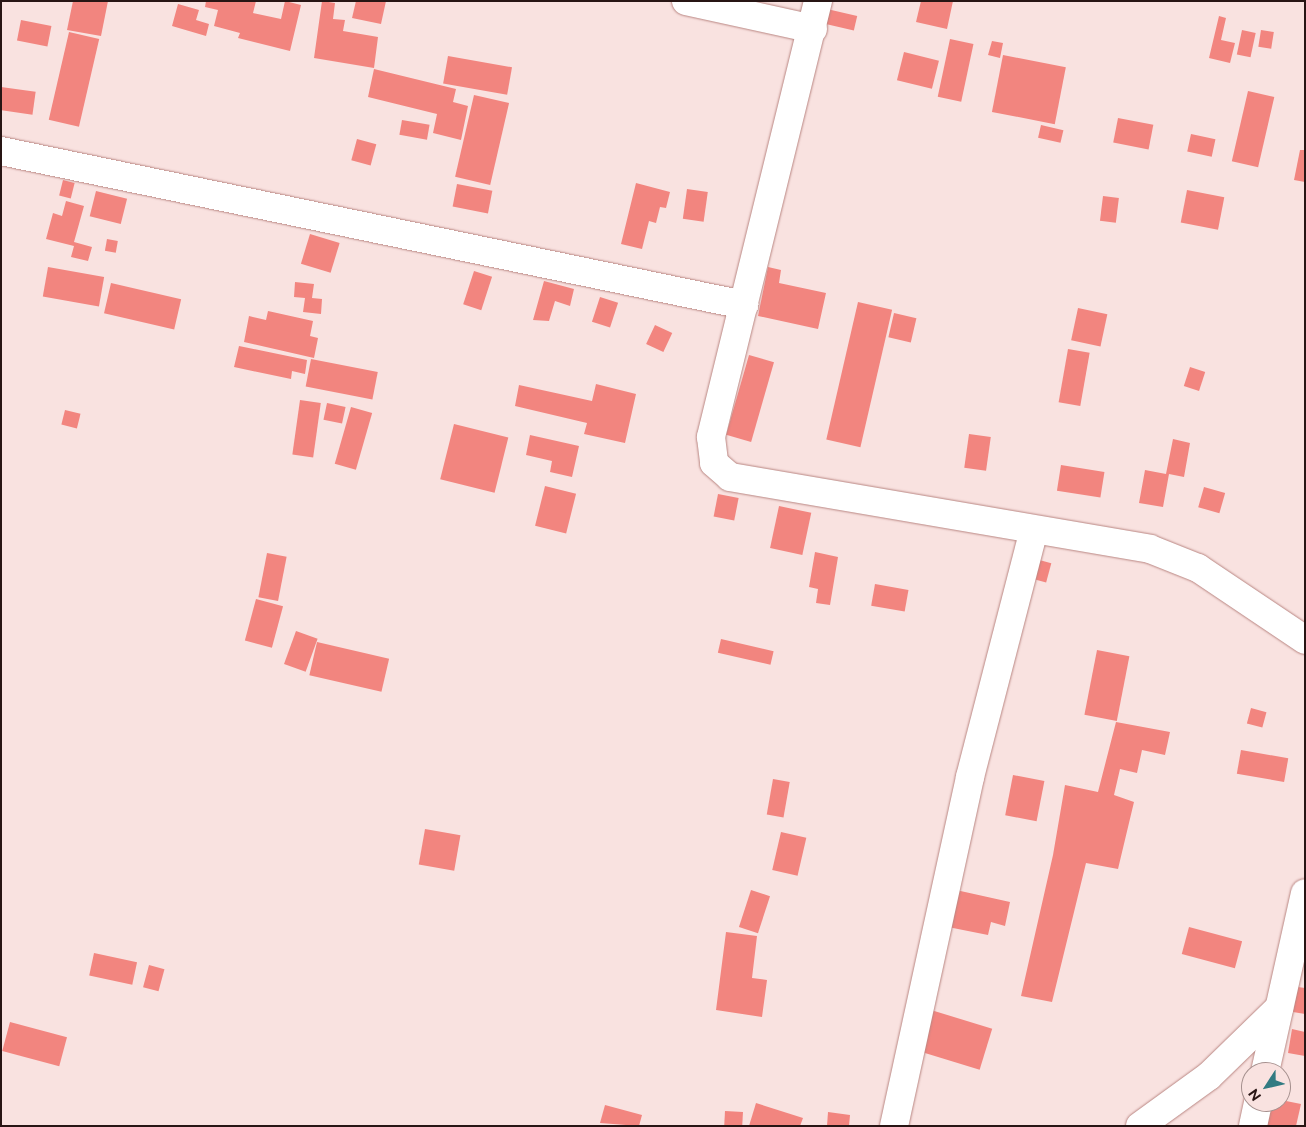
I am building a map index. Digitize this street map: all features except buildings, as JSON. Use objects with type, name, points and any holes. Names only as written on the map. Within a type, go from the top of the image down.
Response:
[{"type":"street","points":[[686,1],[812,29]]},
{"type":"street","points":[[818,1],[712,437],[714,463],[730,477],[1150,549],[1198,568],[1305,640]]},
{"type":"street","points":[[1,151],[744,306]]},
{"type":"street","points":[[896,1125],[970,777],[1034,530]]},
{"type":"street","points":[[1267,1062],[1305,893]]},
{"type":"street","points":[[1140,1126],[1209,1076],[1279,1008]]},
{"type":"street","points":[[1253,1126],[1256,1112]]}]
